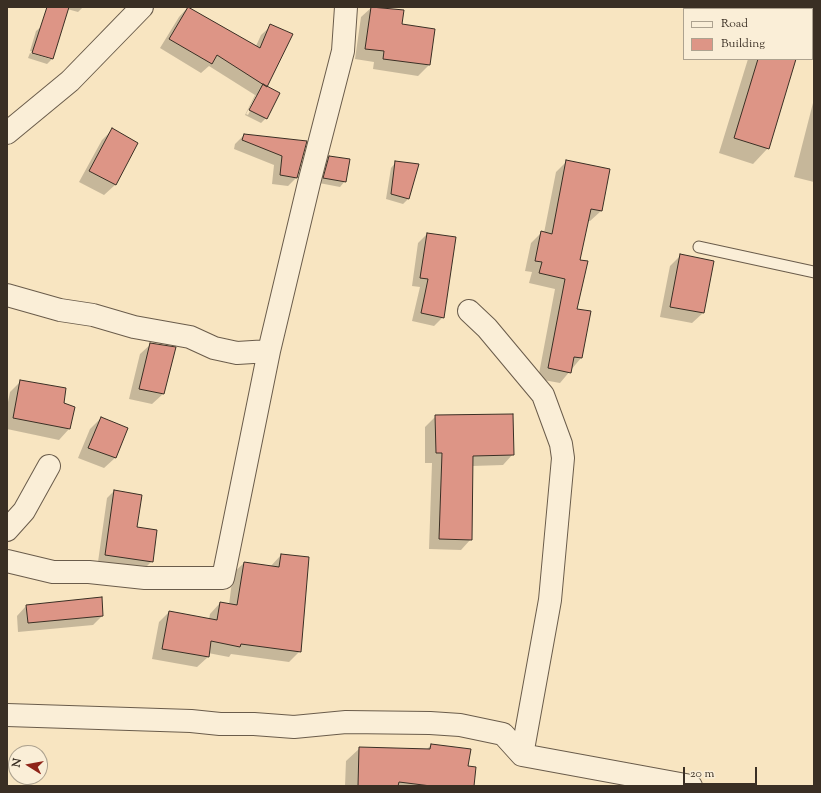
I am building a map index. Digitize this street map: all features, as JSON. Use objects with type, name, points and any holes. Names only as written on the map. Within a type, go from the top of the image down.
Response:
[{"type":"street","points":[[7,133],[70,80],[142,7]]},
{"type":"street","points":[[7,561],[54,572],[89,572],[145,578],[223,578],[269,351],[309,183],[343,52],[346,7]]},
{"type":"street","points":[[7,295],[60,310],[92,315],[134,327],[190,337],[222,350],[237,353],[269,351]]},
{"type":"street","points":[[469,311],[487,328],[543,395],[561,444],[563,458],[550,600],[522,755]]},
{"type":"street","points":[[7,530],[24,510],[49,466]]},
{"type":"street","points":[[7,714],[191,721],[220,724],[254,724],[294,727],[346,722],[430,723],[460,725],[503,734],[522,755],[692,786]]},
{"type":"lane","points":[[699,247],[814,272]]},
{"type":"building","points":[[47,7],[69,7],[53,59],[32,53]]},
{"type":"building","points":[[188,7],[260,48],[270,24],[293,34],[267,87],[217,55],[212,64],[169,39]]},
{"type":"building","points":[[371,7],[404,10],[402,24],[435,29],[430,65],[383,59],[384,51],[365,49]]},
{"type":"building","points":[[758,60],[796,60],[769,149],[734,138]]},
{"type":"building","points":[[263,84],[280,93],[267,119],[249,110]]},
{"type":"building","points":[[112,128],[138,143],[116,185],[89,171]]},
{"type":"building","points":[[244,134],[307,141],[297,178],[280,175],[282,156],[242,140]]},
{"type":"building","points":[[329,156],[350,159],[346,182],[323,178]]},
{"type":"building","points":[[566,160],[610,169],[602,211],[591,209],[580,260],[588,261],[577,309],[591,311],[582,358],[574,357],[571,373],[548,368],[565,279],[539,273],[542,262],[535,261],[541,231],[552,234]]},
{"type":"building","points":[[395,161],[419,164],[409,199],[391,194]]},
{"type":"building","points":[[427,233],[456,237],[444,318],[421,313],[428,279],[420,278]]},
{"type":"building","points":[[680,254],[714,261],[704,313],[670,307]]},
{"type":"building","points":[[150,343],[176,347],[164,394],[139,389]]},
{"type":"building","points":[[20,380],[66,388],[64,403],[75,407],[70,429],[13,418]]},
{"type":"building","points":[[513,414],[514,455],[473,456],[472,540],[439,539],[442,453],[436,453],[435,415]]},
{"type":"building","points":[[101,417],[128,428],[116,458],[88,448]]},
{"type":"building","points":[[114,490],[142,495],[137,527],[157,530],[153,562],[105,555]]},
{"type":"building","points":[[281,554],[309,557],[301,652],[241,644],[240,647],[211,641],[209,657],[162,649],[169,611],[217,620],[220,602],[237,605],[244,562],[279,567]]},
{"type":"building","points":[[102,597],[103,616],[28,623],[26,605]]},
{"type":"building","points":[[431,744],[471,749],[468,766],[476,767],[474,786],[431,786],[399,782],[398,786],[358,786],[359,747],[430,749]]}]
